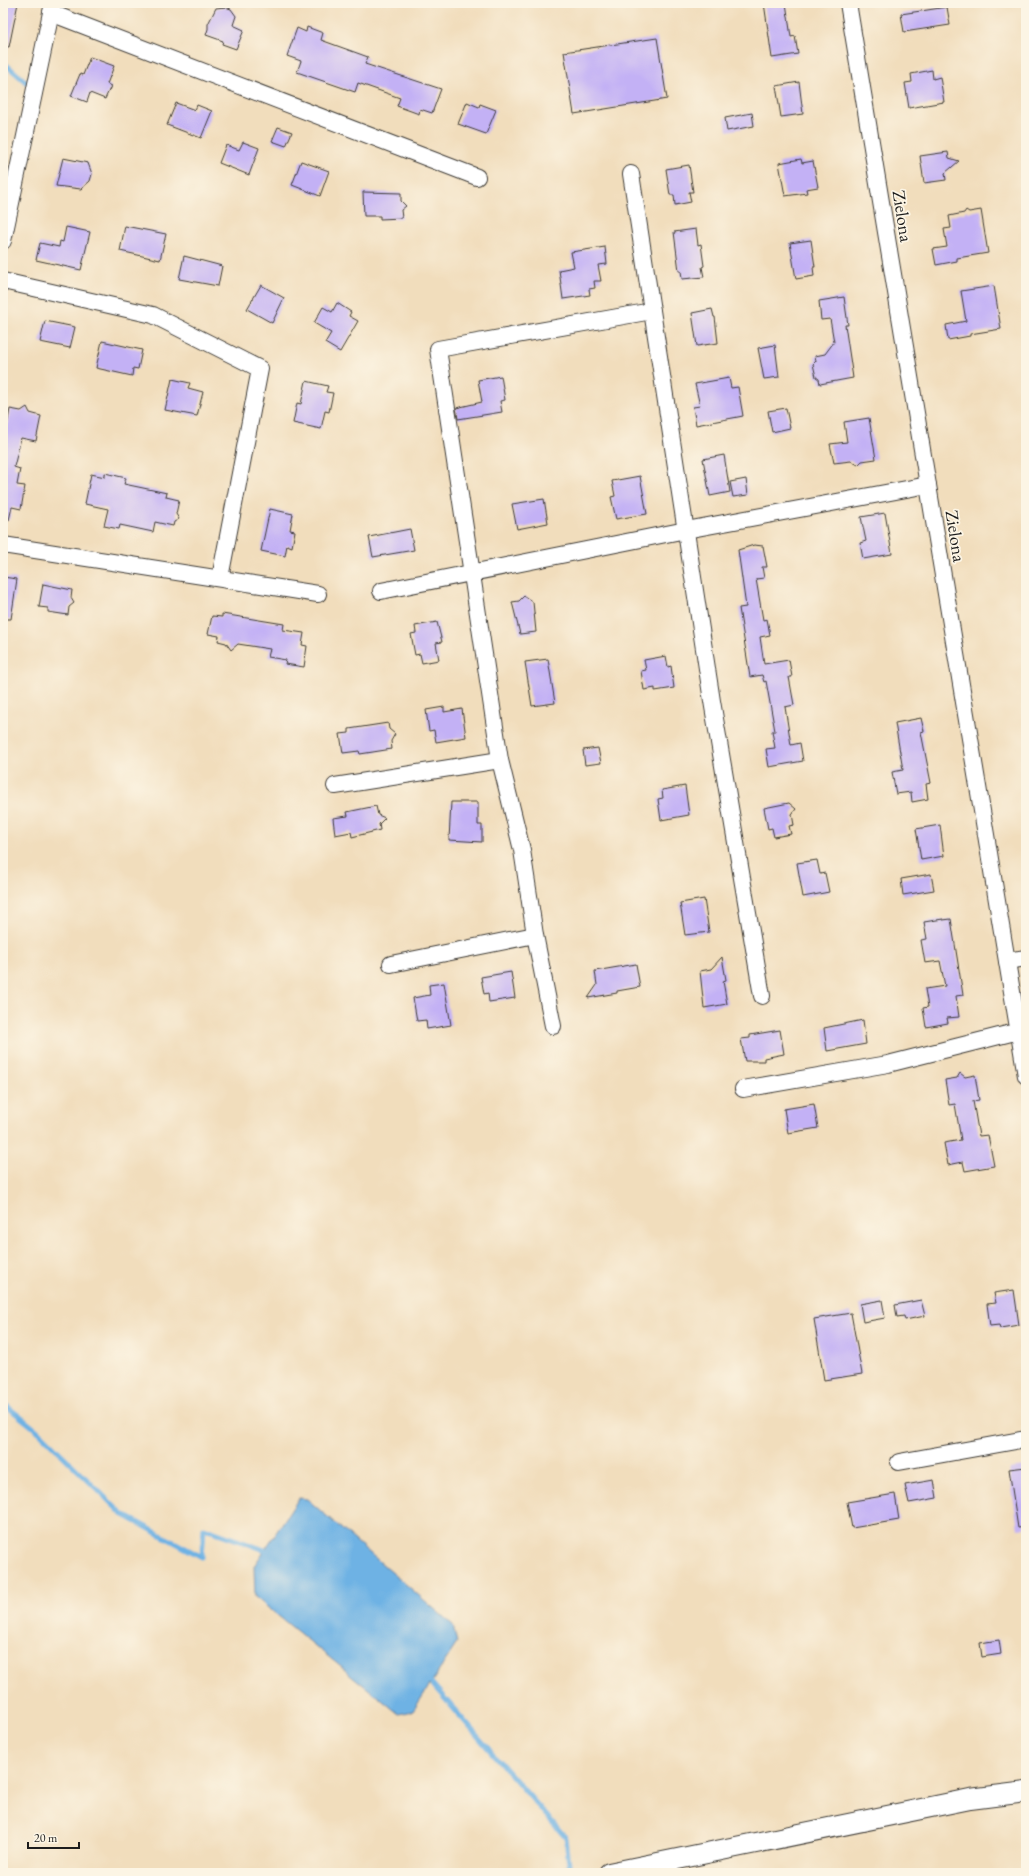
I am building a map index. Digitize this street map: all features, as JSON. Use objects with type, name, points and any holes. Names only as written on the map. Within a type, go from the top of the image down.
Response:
[{"type":"street","name":"Zielona","points":[[848,3],[1026,1076]]},
{"type":"street","points":[[3,241],[52,8],[476,177]]},
{"type":"street","points":[[631,174],[712,701],[762,996]]},
{"type":"street","points":[[3,281],[153,314],[260,369],[220,578]]},
{"type":"street","points":[[553,1026],[535,935],[522,850],[500,760],[438,349],[652,310]]},
{"type":"street","points":[[381,591],[686,530],[928,486]]},
{"type":"street","points":[[3,544],[318,594]]},
{"type":"street","points":[[335,786],[500,760]]},
{"type":"street","points":[[391,964],[535,935]]},
{"type":"street","points":[[1007,961],[1026,958]]},
{"type":"street","points":[[743,1089],[888,1064],[1019,1031]]},
{"type":"street","points":[[899,1462],[1026,1440]]},
{"type":"street","points":[[609,1873],[970,1799],[1026,1792]]},
{"type":"water","points":[[299,1498],[307,1499],[453,1625],[457,1643],[413,1711],[399,1714],[255,1597],[254,1566]]},
{"type":"building","points":[[3,3],[18,3],[9,47],[3,46]]},
{"type":"building","points":[[764,3],[786,3],[791,37],[795,36],[798,54],[772,58]]},
{"type":"building","points":[[225,7],[231,9],[236,16],[233,25],[244,30],[236,49],[222,44],[223,41],[206,35],[208,24],[216,8]]},
{"type":"building","points":[[947,7],[950,25],[904,32],[901,14]]},
{"type":"building","points":[[307,27],[323,33],[321,40],[368,57],[365,64],[441,89],[432,113],[420,109],[419,114],[397,106],[400,98],[358,83],[355,92],[297,72],[301,61],[287,56],[297,28],[306,32]]},
{"type":"building","points":[[657,38],[667,99],[574,114],[564,52]]},
{"type":"building","points":[[90,57],[114,66],[107,84],[111,86],[105,99],[90,93],[87,102],[71,96],[80,74],[83,75]]},
{"type":"building","points":[[932,70],[933,79],[940,77],[944,102],[909,108],[905,83],[912,82],[911,74]]},
{"type":"building","points":[[799,82],[803,114],[781,117],[776,86]]},
{"type":"building","points":[[467,102],[479,107],[480,104],[496,110],[486,134],[458,124]]},
{"type":"building","points":[[176,103],[195,110],[197,105],[212,111],[201,138],[167,125]]},
{"type":"building","points":[[752,113],[754,126],[727,131],[725,118]]},
{"type":"building","points":[[278,127],[292,132],[286,146],[272,141]]},
{"type":"building","points":[[243,142],[259,148],[249,175],[219,163],[226,145],[239,150]]},
{"type":"building","points":[[948,152],[949,158],[959,161],[945,173],[946,180],[924,183],[920,156]]},
{"type":"building","points":[[63,158],[88,163],[92,174],[90,181],[81,189],[56,186]]},
{"type":"building","points":[[801,159],[802,163],[813,161],[818,187],[806,189],[807,193],[785,196],[779,163]]},
{"type":"building","points":[[301,161],[329,171],[320,196],[292,185]]},
{"type":"building","points":[[689,165],[693,192],[689,192],[691,202],[675,205],[674,195],[670,195],[666,169]]},
{"type":"building","points":[[363,192],[401,193],[401,201],[406,206],[401,210],[402,218],[380,219],[380,216],[364,216]]},
{"type":"building","points":[[966,210],[969,212],[981,210],[988,253],[957,258],[957,261],[936,265],[933,249],[947,247],[944,229],[951,228],[949,216],[964,213]]},
{"type":"building","points":[[125,226],[166,234],[160,260],[120,251]]},
{"type":"building","points":[[66,227],[90,232],[81,270],[36,260],[40,243],[59,247],[60,241],[63,242]]},
{"type":"building","points":[[696,229],[698,245],[701,244],[704,277],[682,279],[681,271],[679,271],[674,232]]},
{"type":"building","points":[[811,240],[815,267],[813,267],[814,276],[796,279],[790,243]]},
{"type":"building","points":[[605,247],[607,264],[598,265],[601,281],[594,281],[595,288],[589,289],[590,295],[563,299],[559,270],[574,267],[571,252]]},
{"type":"building","points":[[184,256],[222,266],[218,286],[179,279]]},
{"type":"building","points":[[261,285],[284,298],[272,323],[247,309]]},
{"type":"building","points":[[994,286],[1001,329],[970,334],[970,336],[948,340],[946,325],[966,321],[961,291]]},
{"type":"building","points":[[844,297],[848,325],[845,325],[853,378],[820,384],[819,379],[816,377],[813,364],[816,361],[815,356],[825,354],[834,342],[830,319],[821,320],[819,301]]},
{"type":"building","points":[[337,303],[351,312],[349,316],[358,321],[340,352],[325,343],[331,333],[314,323],[323,307],[332,312]]},
{"type":"building","points":[[712,309],[715,317],[718,343],[697,346],[692,313]]},
{"type":"building","points":[[45,321],[75,327],[70,348],[40,342]]},
{"type":"building","points":[[102,341],[142,350],[138,369],[133,368],[132,376],[96,368]]},
{"type":"building","points":[[775,345],[779,377],[764,379],[758,348]]},
{"type":"building","points":[[501,376],[505,400],[500,401],[502,412],[458,419],[456,408],[482,402],[478,380]]},
{"type":"building","points":[[729,378],[731,388],[738,387],[743,416],[696,425],[693,407],[700,406],[695,384]]},
{"type":"building","points":[[172,379],[190,383],[188,388],[203,392],[197,416],[165,410]]},
{"type":"building","points":[[306,381],[328,386],[326,392],[333,393],[329,412],[325,411],[321,429],[293,423],[297,403],[301,404]]},
{"type":"building","points":[[27,407],[30,413],[41,416],[36,441],[21,438],[14,467],[20,469],[17,485],[25,486],[21,509],[12,507],[9,520],[3,519],[3,424],[7,425],[10,409],[21,411]]},
{"type":"building","points":[[786,408],[790,428],[772,432],[768,411]]},
{"type":"building","points":[[869,418],[876,459],[862,461],[858,465],[851,461],[834,463],[830,444],[847,442],[844,422]]},
{"type":"building","points":[[724,455],[730,492],[710,496],[703,459]]},
{"type":"building","points":[[105,473],[126,478],[124,484],[167,493],[166,497],[179,500],[176,514],[179,519],[174,522],[173,526],[155,522],[153,532],[120,525],[119,529],[104,526],[108,509],[85,504],[91,474],[105,477]]},
{"type":"building","points":[[640,476],[647,514],[616,519],[611,497],[615,496],[612,481]]},
{"type":"building","points":[[746,479],[748,495],[733,497],[730,482]]},
{"type":"building","points":[[544,499],[548,523],[517,529],[512,504]]},
{"type":"building","points":[[270,509],[293,514],[290,530],[295,531],[292,547],[287,545],[285,556],[261,551]]},
{"type":"building","points":[[885,513],[892,554],[863,559],[860,543],[866,541],[861,517]]},
{"type":"building","points":[[410,529],[414,550],[373,557],[369,537]]},
{"type":"building","points":[[754,545],[763,546],[767,567],[762,567],[764,578],[756,579],[763,620],[767,619],[770,635],[760,637],[764,664],[789,660],[792,677],[789,677],[794,705],[785,707],[791,745],[800,743],[803,761],[769,767],[766,749],[775,748],[772,731],[775,731],[766,681],[764,682],[762,675],[750,677],[739,608],[746,607],[738,550]]},
{"type":"building","points":[[3,577],[17,579],[11,619],[3,619]]},
{"type":"building","points":[[43,584],[72,590],[71,598],[74,603],[69,607],[68,615],[48,612],[48,608],[39,607]]},
{"type":"building","points":[[524,596],[533,602],[536,632],[520,634],[512,602],[519,601]]},
{"type":"building","points":[[222,614],[284,624],[283,630],[304,633],[302,645],[307,646],[304,667],[285,664],[286,660],[268,657],[270,649],[238,644],[231,650],[226,643],[218,641],[219,636],[208,634],[212,616],[222,617]]},
{"type":"building","points":[[437,622],[442,642],[436,643],[439,660],[422,663],[420,654],[415,655],[411,634],[416,633],[415,626]]},
{"type":"building","points":[[666,656],[668,667],[671,666],[674,688],[655,691],[655,688],[644,690],[641,671],[646,670],[644,660]]},
{"type":"building","points":[[548,659],[555,703],[532,706],[525,662]]},
{"type":"building","points":[[444,707],[444,712],[462,709],[466,737],[436,742],[434,730],[429,731],[426,710]]},
{"type":"building","points":[[921,718],[924,731],[921,732],[931,783],[926,784],[928,799],[912,802],[911,792],[896,794],[892,772],[903,770],[895,723]]},
{"type":"building","points":[[388,723],[389,729],[395,734],[391,741],[392,749],[360,754],[359,751],[343,753],[340,734],[349,733],[349,729]]},
{"type":"building","points":[[598,748],[601,763],[585,765],[583,750]]},
{"type":"building","points":[[685,786],[689,815],[661,820],[658,799],[663,798],[662,790]]},
{"type":"building","points":[[451,802],[478,802],[478,825],[482,825],[482,842],[449,840]]},
{"type":"building","points":[[789,803],[796,809],[792,814],[794,825],[789,826],[791,834],[774,837],[772,828],[768,829],[764,808]]},
{"type":"building","points":[[376,806],[378,815],[385,818],[379,824],[380,830],[352,837],[351,832],[335,835],[333,818],[348,816],[347,812]]},
{"type":"building","points":[[940,825],[944,856],[921,860],[916,829]]},
{"type":"building","points":[[817,860],[820,874],[825,873],[829,892],[803,897],[797,863]]},
{"type":"building","points":[[931,874],[934,890],[903,895],[901,879]]},
{"type":"building","points":[[704,899],[709,932],[685,935],[680,903]]},
{"type":"building","points":[[951,919],[963,995],[956,996],[959,1017],[947,1018],[948,1023],[926,1027],[923,1008],[928,1007],[925,989],[945,986],[940,961],[925,963],[921,940],[927,939],[924,922]]},
{"type":"building","points":[[722,957],[726,980],[723,981],[727,1004],[704,1008],[700,971],[711,969]]},
{"type":"building","points":[[636,964],[640,987],[588,998],[597,985],[595,971]]},
{"type":"building","points":[[511,972],[515,998],[489,1002],[488,993],[484,994],[481,977]]},
{"type":"building","points":[[444,983],[451,1025],[427,1029],[426,1020],[417,1021],[413,998],[430,995],[429,985]]},
{"type":"building","points":[[863,1020],[866,1044],[827,1051],[824,1028]]},
{"type":"building","points":[[780,1030],[784,1054],[764,1058],[764,1061],[745,1061],[741,1039],[750,1038],[750,1035]]},
{"type":"building","points":[[960,1073],[965,1077],[975,1075],[979,1100],[973,1101],[979,1136],[988,1135],[994,1166],[965,1171],[963,1162],[948,1165],[944,1143],[961,1140],[955,1104],[949,1105],[945,1080],[957,1078]]},
{"type":"building","points":[[814,1104],[818,1128],[788,1133],[784,1109]]},
{"type":"building","points":[[1014,1290],[1019,1325],[1000,1328],[999,1325],[990,1326],[987,1304],[996,1303],[994,1293]]},
{"type":"building","points":[[882,1300],[885,1318],[863,1322],[860,1304]]},
{"type":"building","points":[[921,1300],[925,1316],[905,1320],[904,1316],[897,1317],[895,1305]]},
{"type":"building","points":[[851,1313],[862,1374],[824,1380],[814,1319]]},
{"type":"building","points":[[1026,1467],[1026,1527],[1018,1528],[1009,1469]]},
{"type":"building","points":[[934,1480],[937,1498],[909,1503],[905,1485]]},
{"type":"building","points":[[895,1494],[899,1520],[852,1528],[847,1502]]},
{"type":"building","points":[[999,1640],[1001,1654],[982,1657],[980,1643]]},
{"type":"waterway","points":[[3,62],[26,82]]},
{"type":"waterway","points":[[3,1403],[39,1432],[122,1514],[202,1557],[204,1528],[265,1550],[270,1554]]},
{"type":"waterway","points":[[427,1678],[566,1838],[570,1873]]}]
